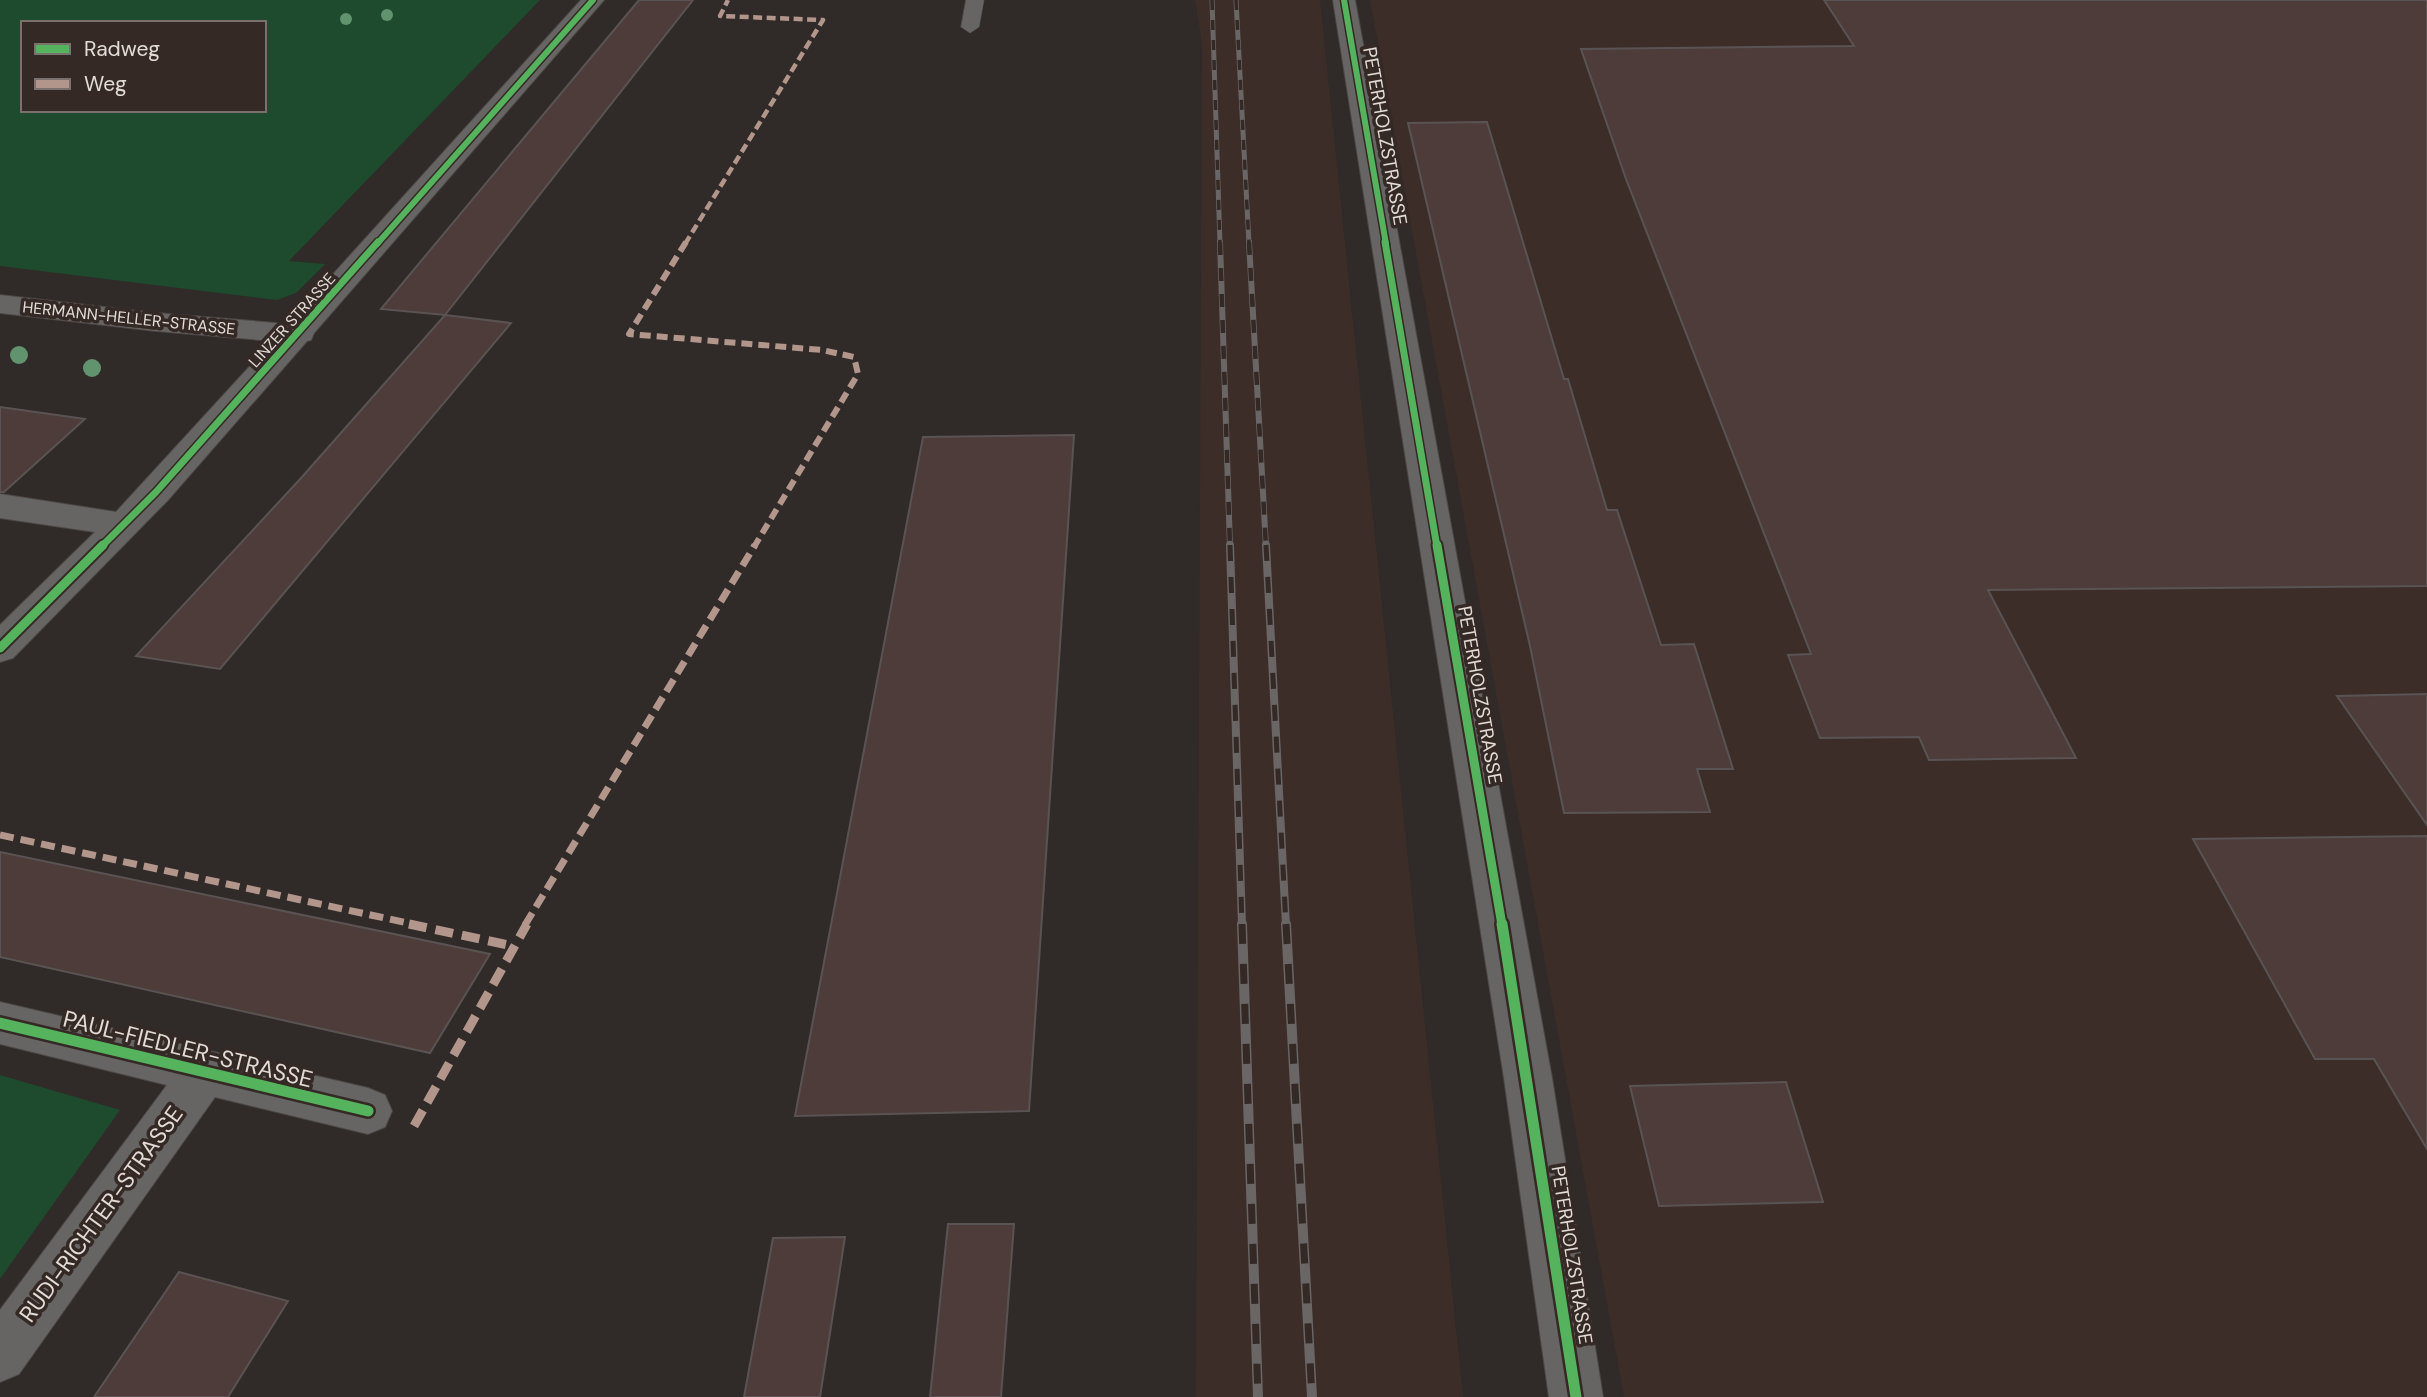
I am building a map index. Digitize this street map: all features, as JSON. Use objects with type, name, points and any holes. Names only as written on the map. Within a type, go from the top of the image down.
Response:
[{"type":"street","name":"LINZER STRASSE","points":[[0,648],[124,525],[300,334],[593,0]]},
{"type":"street","name":"PETERHOLZSTRASSE","points":[[1344,0],[1528,1079],[1576,1397]]},
{"type":"street","name":"HERMANN-HELLER-STRASSE","points":[[0,304],[156,322],[300,334]]},
{"type":"street","points":[[0,506],[124,525]]},
{"type":"street","name":"PAUL-FIEDLER-STRASSE","points":[[0,1023],[203,1074],[368,1111]]},
{"type":"street","name":"RUDI-RICHTER-STRASSE","points":[[0,1354],[203,1074]]},
{"type":"lane","points":[[970,27],[975,0]]},
{"type":"shaded area","points":[[1195,0],[1320,0],[1463,1397],[1196,1397],[1202,43]]},
{"type":"shaded area","points":[[1370,0],[2427,0],[2427,1397],[1624,1397]]},
{"type":"green space","points":[[0,0],[540,0],[289,261],[325,264],[296,293],[277,300],[0,266]]},
{"type":"green space","points":[[0,1075],[120,1110],[0,1279]]},
{"type":"building","points":[[639,0],[693,0],[445,315],[381,309]]},
{"type":"building","points":[[1824,0],[2427,0],[2427,586],[1988,590],[2076,758],[1929,760],[1919,737],[1820,738],[1788,655],[1811,654],[1626,179],[1581,49],[1854,46]]},
{"type":"building","points":[[1487,122],[1564,379],[1568,379],[1607,510],[1617,510],[1661,645],[1694,644],[1733,769],[1697,769],[1710,812],[1564,813],[1530,646],[1408,123]]},
{"type":"building","points":[[445,315],[511,323],[220,669],[136,656],[302,477]]},
{"type":"building","points":[[0,407],[85,419],[4,492],[0,492]]},
{"type":"building","points":[[1074,435],[1029,1111],[795,1116],[923,437]]},
{"type":"building","points":[[2427,694],[2427,825],[2337,696]]},
{"type":"building","points":[[2427,836],[2427,1149],[2374,1059],[2315,1059],[2193,839]]},
{"type":"building","points":[[0,852],[490,954],[430,1053],[0,957]]},
{"type":"building","points":[[1786,1082],[1823,1202],[1659,1206],[1630,1086]]},
{"type":"building","points":[[948,1224],[1014,1224],[1001,1397],[930,1397]]},
{"type":"building","points":[[845,1237],[820,1397],[744,1397],[773,1238]]},
{"type":"building","points":[[179,1272],[288,1301],[228,1397],[94,1397]]},
{"type":"railway","points":[[1212,0],[1220,244]]},
{"type":"railway","points":[[1236,0],[1249,244]]},
{"type":"railway","points":[[1220,242],[1230,547]]},
{"type":"railway","points":[[1249,242],[1266,547]]},
{"type":"railway","points":[[1230,545],[1242,925]]},
{"type":"railway","points":[[1266,545],[1286,925]]},
{"type":"railway","points":[[1242,924],[1258,1397]]},
{"type":"railway","points":[[1286,924],[1312,1397]]},
{"type":"marked path","points":[[414,1126],[513,946],[858,374],[854,357],[822,350],[629,334],[823,20],[720,16],[728,0]]},
{"type":"marked path","points":[[0,835],[513,946]]},
{"type":"cycle path","points":[[0,648],[156,492],[593,0]]},
{"type":"cycle path","points":[[1344,0],[1528,1078],[1576,1397]]},
{"type":"cycle path","points":[[0,1023],[368,1111]]}]
